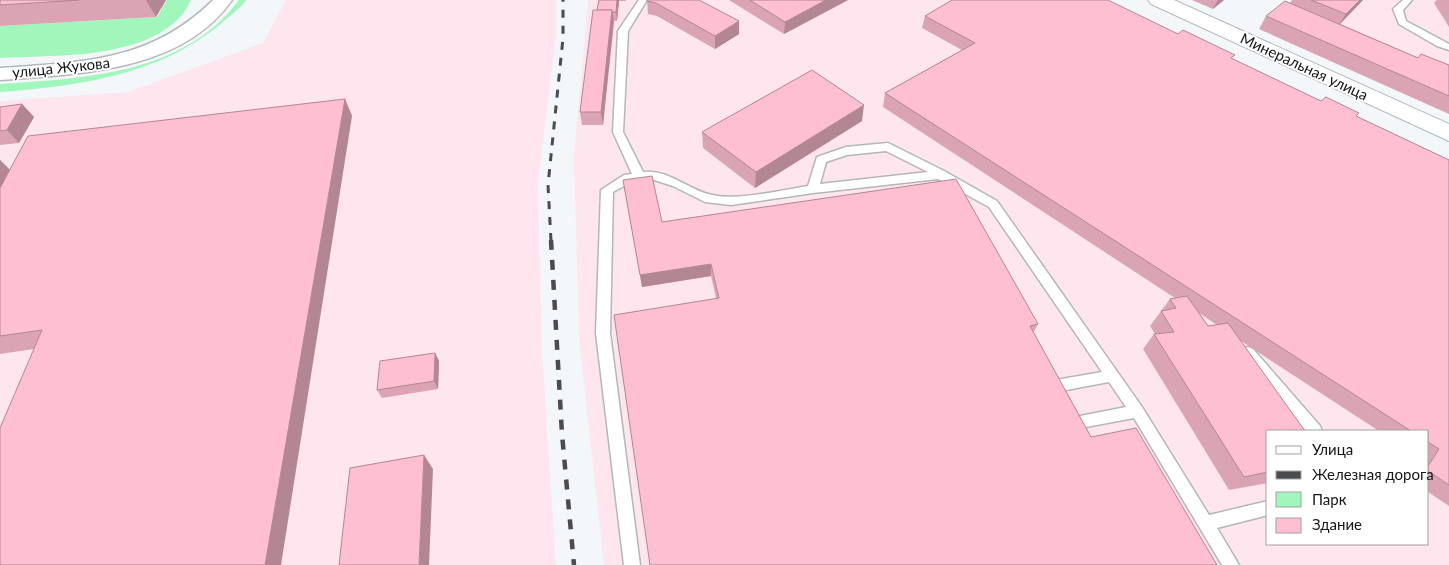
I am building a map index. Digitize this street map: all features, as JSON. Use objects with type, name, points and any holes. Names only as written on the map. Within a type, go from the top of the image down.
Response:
[{"type":"street","name":"улица Жукова","points":[[0,74],[79,68],[115,62],[149,53],[172,43],[191,31],[212,14],[223,0]]},
{"type":"street","name":"Минеральная улица","points":[[1158,0],[1449,133]]},
{"type":"lane","points":[[639,176],[618,132],[623,31],[643,0]]},
{"type":"lane","points":[[1408,0],[1398,9],[1402,22],[1440,44],[1449,47]]},
{"type":"lane","points":[[813,189],[821,160],[846,151],[888,147],[993,204],[1086,341],[1113,376],[1231,565]]},
{"type":"lane","points":[[632,565],[603,332],[607,190],[628,178],[651,175],[677,183],[709,199],[731,201],[813,189],[940,175]]},
{"type":"lane","points":[[1248,353],[1314,430]]},
{"type":"lane","points":[[1050,387],[1113,376]]},
{"type":"lane","points":[[1070,424],[1136,412]]},
{"type":"lane","points":[[1206,523],[1266,508]]},
{"type":"shaded area","points":[[286,0],[556,0],[556,35],[538,183],[542,351],[556,565],[0,565],[0,101],[128,92],[263,43]]},
{"type":"shaded area","points":[[588,0],[972,0],[971,56],[1378,430],[1266,430],[1266,545],[1429,545],[1429,493],[1449,506],[1449,565],[604,565],[579,339],[574,157]]},
{"type":"shaded area","points":[[1294,0],[1449,0],[1449,114],[1259,29]]},
{"type":"green space","points":[[167,0],[191,0],[181,16],[164,30],[143,41],[120,48],[96,52],[0,58],[0,26],[157,17]]},
{"type":"green space","points":[[239,0],[246,0],[242,6],[200,39],[174,54],[147,66],[89,81],[0,92],[0,84],[98,75],[130,68],[161,58],[190,44],[216,25]]},
{"type":"building","points":[[0,0],[79,0],[0,5]]},
{"type":"building","points":[[599,0],[617,0],[616,12],[612,12],[612,10],[597,10]]},
{"type":"building","points":[[647,0],[699,0],[739,21],[715,36],[656,3]]},
{"type":"building","points":[[750,0],[826,0],[785,22]]},
{"type":"building","points":[[952,0],[1108,0],[1178,34],[1183,30],[1235,55],[1231,58],[1321,101],[1326,97],[1359,113],[1356,116],[1449,160],[1449,485],[1429,472],[1429,464],[1439,449],[1429,443],[1429,430],[1409,430],[885,93],[975,43],[925,16]]},
{"type":"building","points":[[1311,0],[1360,0],[1346,14]]},
{"type":"building","points":[[1285,1],[1418,58],[1421,54],[1449,65],[1449,96],[1266,16]]},
{"type":"building","points":[[593,10],[612,10],[601,112],[580,112]]},
{"type":"building","points":[[812,70],[864,105],[756,172],[702,132]]},
{"type":"building","points":[[345,99],[265,565],[0,565],[0,428],[42,330],[0,336],[0,188],[28,136]]},
{"type":"building","points":[[22,104],[7,130],[0,131],[0,107]]},
{"type":"building","points":[[652,176],[662,222],[956,179],[1038,324],[1030,326],[1091,437],[1136,428],[1217,565],[650,565],[614,315],[719,298],[711,264],[640,275],[623,180]]},
{"type":"building","points":[[1187,296],[1208,326],[1228,323],[1304,430],[1266,430],[1266,472],[1244,477],[1154,334],[1174,332],[1161,311],[1176,308],[1170,299]]},
{"type":"building","points":[[435,353],[434,381],[377,390],[380,361]]},
{"type":"building","points":[[424,455],[419,565],[339,565],[350,468]]},
{"type":"railway","points":[[551,241],[548,185],[563,38],[563,0]]},
{"type":"railway","points":[[551,240],[562,434],[574,565]]}]
